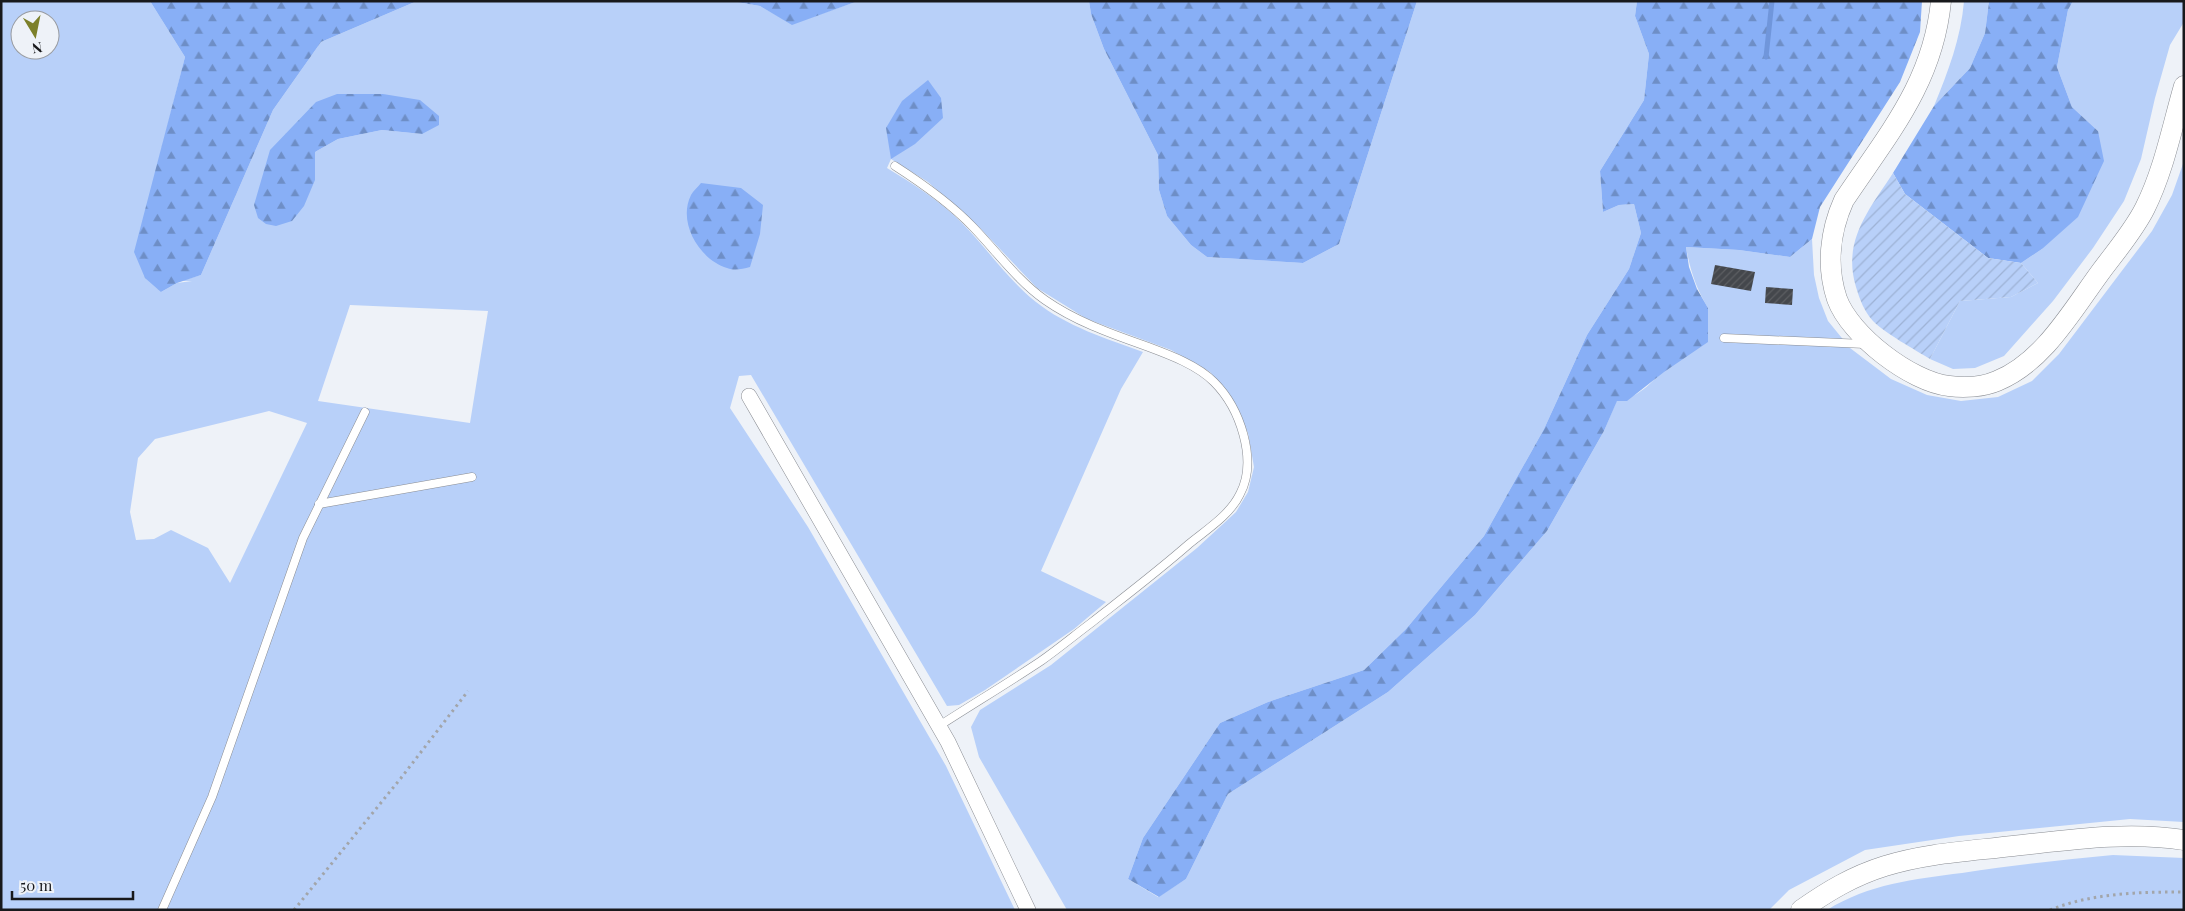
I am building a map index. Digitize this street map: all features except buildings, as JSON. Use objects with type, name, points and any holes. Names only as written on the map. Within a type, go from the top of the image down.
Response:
[{"type":"street","points":[[1941,1],[1934,45],[1925,71],[1908,107],[1844,200],[1836,216],[1832,236],[1831,279],[1838,301],[1848,321],[1890,361],[1915,375],[1948,386],[1971,387],[1996,382],[2015,373],[2037,355],[2097,277],[2145,209],[2158,176],[2184,86]]},
{"type":"street","points":[[749,396],[939,726],[1028,910]]},
{"type":"street","points":[[1801,910],[1836,886],[1884,866],[1914,858],[2096,838],[2136,836],[2184,840]]},
{"type":"lane","points":[[895,166],[921,182],[972,226],[1015,274],[1045,300],[1075,318],[1172,356],[1198,370],[1214,382],[1227,400],[1241,429],[1247,457],[1246,476],[1240,495],[1229,510],[1155,574],[1043,660],[939,726]]},
{"type":"lane","points":[[1724,338],[1872,344]]},
{"type":"lane","points":[[162,910],[212,797],[299,546],[365,412]]},
{"type":"lane","points":[[319,504],[472,478]]},
{"type":"path","points":[[294,910],[401,778],[468,691]]},
{"type":"path","points":[[2050,910],[2069,902],[2137,892],[2184,892]]},
{"type":"shaded area","points":[[1,1],[150,1],[185,57],[154,179],[161,292],[177,283],[192,281],[181,281],[201,275],[273,110],[321,42],[417,1],[731,1],[760,6],[792,24],[858,1],[1089,1],[1091,14],[1104,49],[1158,155],[1159,190],[1167,216],[1191,245],[1207,257],[1303,263],[1339,244],[1417,1],[1637,1],[1635,16],[1649,54],[1644,100],[1600,171],[1603,212],[1619,205],[1634,204],[1641,233],[1629,269],[1587,335],[1544,429],[1484,536],[1406,629],[1364,670],[1268,702],[1220,723],[1143,838],[1128,879],[1158,897],[1186,879],[1228,794],[1388,692],[1475,615],[1547,531],[1604,431],[1617,400],[1630,397],[1643,390],[1656,378],[1680,349],[1708,308],[1694,279],[1686,247],[1739,250],[1790,257],[1812,239],[1814,275],[1819,298],[1828,321],[1850,348],[1891,379],[1927,395],[1961,401],[1998,397],[2032,381],[2059,354],[2152,231],[2172,195],[2184,161],[2184,822],[2130,819],[1959,836],[1865,850],[1789,890],[1769,910],[1067,910],[979,757],[971,727],[980,710],[1051,665],[1197,548],[1236,512],[1248,492],[1254,467],[1248,433],[1232,400],[1210,372],[1171,350],[1087,319],[1037,288],[981,229],[928,182],[891,159],[887,168],[926,193],[953,214],[1006,273],[1036,302],[1074,325],[1143,352],[1121,389],[1041,571],[1106,602],[1074,629],[985,690],[959,705],[947,706],[751,375],[739,376],[730,408],[808,527],[946,766],[1015,910],[1,910]],"holes":[[[383,94],[422,134],[382,130],[338,139],[315,152]],[[350,305],[488,311],[470,423],[318,401]],[[269,411],[307,423],[230,583],[208,548],[171,530],[154,539],[136,540],[130,512],[138,458],[155,439]]]},
{"type":"shaded area","points":[[1964,1],[1989,1],[1985,33],[1970,68],[1934,106],[1957,42]]},
{"type":"shaded area","points":[[2073,1],[2184,1],[2184,22],[2170,45],[2141,159],[2124,201],[2093,248],[2053,301],[2004,356],[1975,368],[1953,369],[1930,359],[1960,301],[2011,297],[2038,283],[2021,263],[2042,249],[2098,131],[2072,107],[2057,67],[2068,10]]},
{"type":"shaded area","points":[[1893,173],[1905,194],[1988,258],[2021,263],[2038,283],[2011,297],[1960,301],[1930,359],[1873,321],[1861,301],[1856,287],[1852,255],[1855,240],[1867,213]]},
{"type":"shaded area","points":[[2113,855],[2184,858],[2184,910],[1827,910],[1859,894],[1909,880],[2018,865]]},
{"type":"green space","points":[[150,1],[417,1],[321,42],[273,110],[201,275],[177,283],[161,292],[145,278],[134,252],[185,57]]},
{"type":"green space","points":[[731,1],[858,1],[792,25],[760,6]]},
{"type":"green space","points":[[1089,1],[1417,1],[1339,244],[1303,263],[1207,257],[1191,245],[1167,216],[1159,190],[1158,155],[1104,49],[1091,14]]},
{"type":"green space","points":[[1637,1],[1922,1],[1920,32],[1900,82],[1820,207],[1812,239],[1790,257],[1739,250],[1686,247],[1689,267],[1697,289],[1708,308],[1708,342],[1664,372],[1627,401],[1617,401],[1604,431],[1547,531],[1475,615],[1388,692],[1228,794],[1186,879],[1159,897],[1128,879],[1143,838],[1220,723],[1268,702],[1364,670],[1406,629],[1484,536],[1544,429],[1587,335],[1629,269],[1641,233],[1634,204],[1619,205],[1603,212],[1600,171],[1644,100],[1649,54],[1635,16]]},
{"type":"green space","points":[[1989,1],[2073,1],[2068,10],[2057,67],[2072,107],[2098,131],[2104,161],[2078,217],[2042,249],[2021,263],[1988,258],[1905,194],[1893,173],[1934,106],[1970,68],[1985,33]]},
{"type":"green space","points":[[928,80],[941,98],[943,118],[915,144],[891,159],[886,128],[902,101]]},
{"type":"green space","points":[[337,94],[383,94],[420,100],[439,116],[439,125],[422,134],[382,130],[338,139],[315,152],[315,180],[304,206],[292,221],[276,226],[266,224],[258,218],[254,205],[270,150],[316,102]]},
{"type":"green space","points":[[701,183],[741,188],[763,205],[760,234],[750,267],[733,269],[717,264],[700,249],[694,239],[689,228],[687,206],[692,194]]},
{"type":"waterway","points":[[1766,57],[1772,1]]}]
